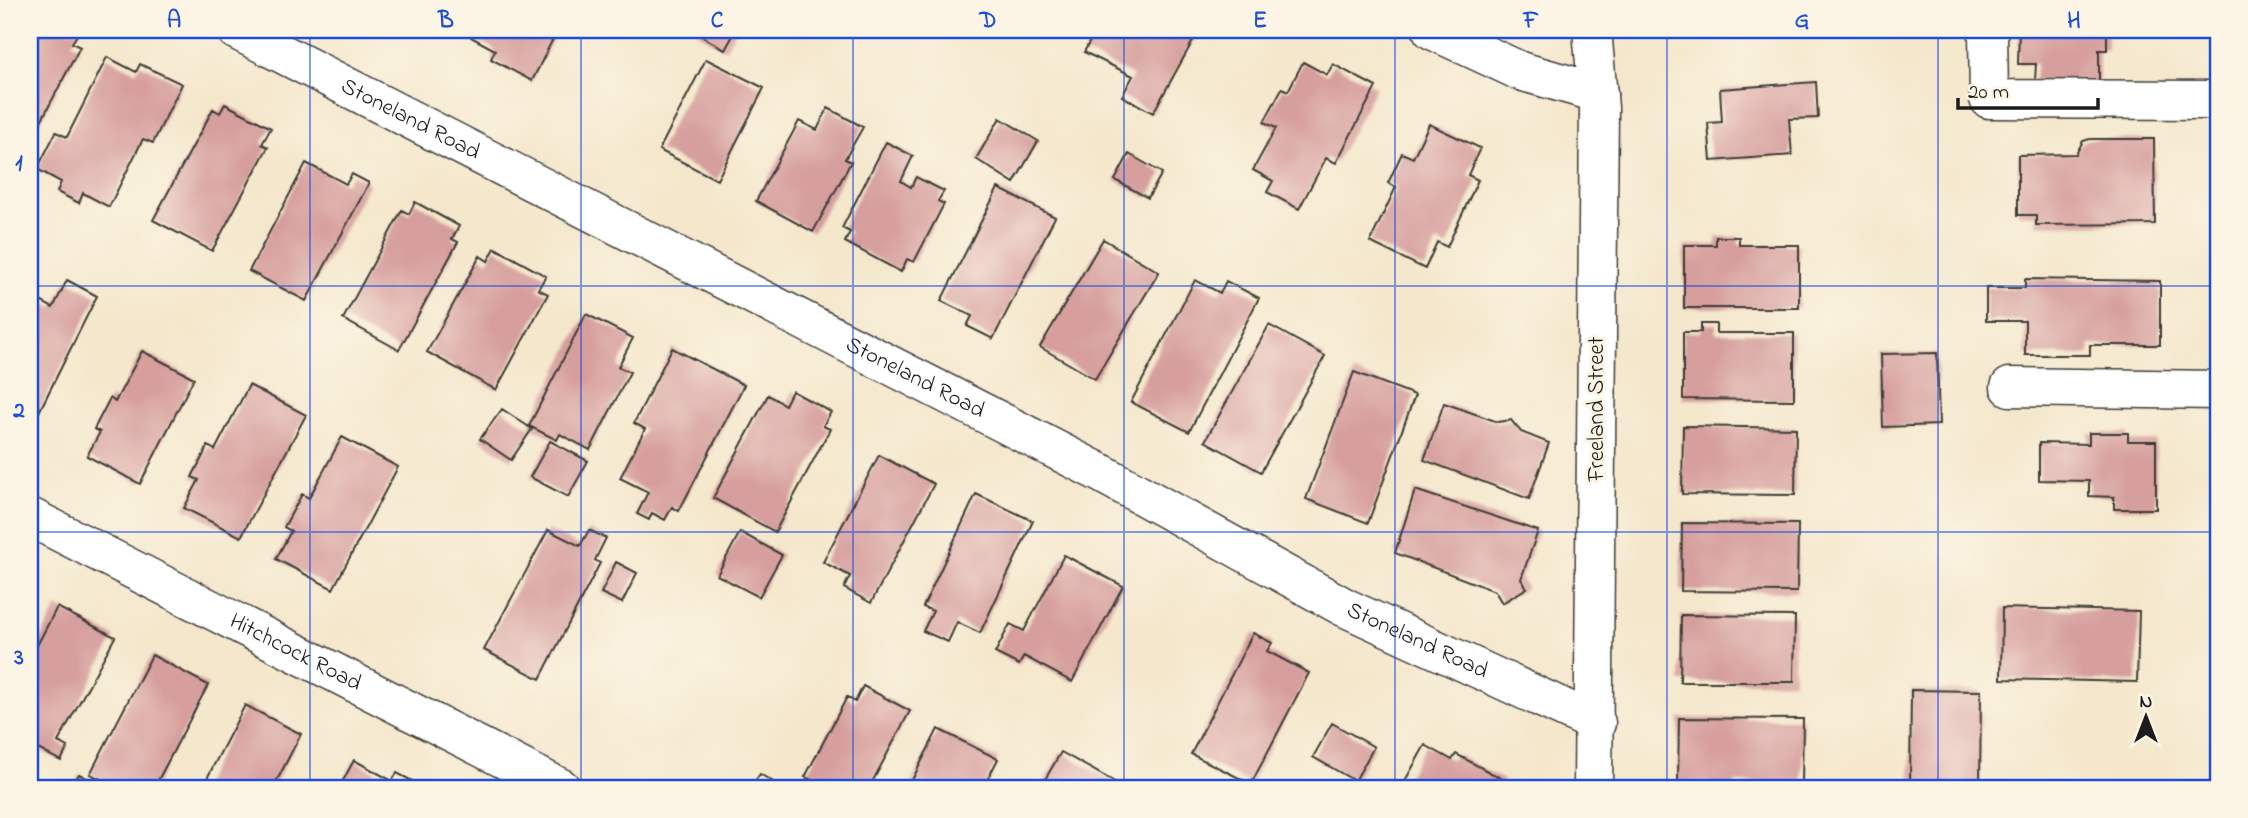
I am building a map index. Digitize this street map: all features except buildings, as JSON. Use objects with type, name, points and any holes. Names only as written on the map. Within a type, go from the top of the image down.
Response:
[{"type":"street","name":"Stoneland Road","points":[[236,30],[1101,473],[1344,607],[1596,723]]},
{"type":"street","points":[[1432,30],[1520,71],[1598,93]]},
{"type":"street","name":"Freeland Street","points":[[1592,30],[1598,93],[1596,723],[1593,788]]},
{"type":"street","points":[[1988,30],[1989,99],[2218,100]]},
{"type":"street","points":[[2010,387],[2218,390]]},
{"type":"street","name":"Hitchcock Road","points":[[30,517],[561,788]]}]
